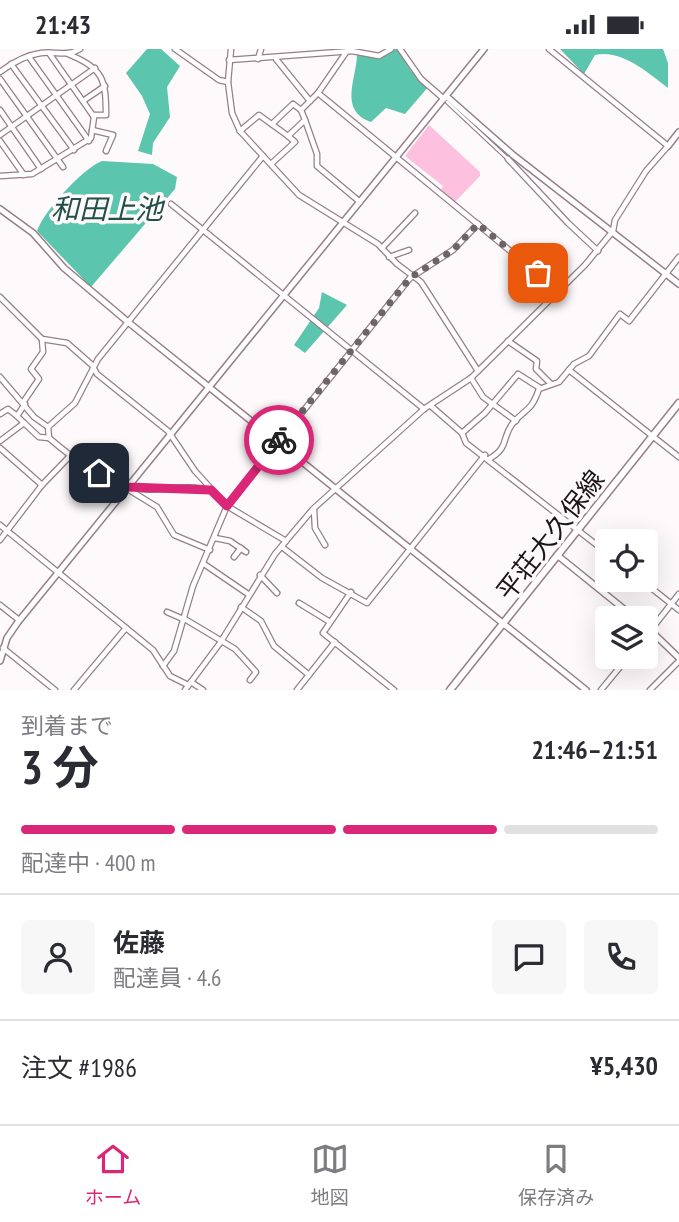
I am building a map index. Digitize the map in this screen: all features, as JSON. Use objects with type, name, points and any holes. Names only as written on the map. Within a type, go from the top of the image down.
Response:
[{"type":"main road","name":"平荘大久保線","points":[[450,690],[679,403]]},
{"type":"street","points":[[68,54],[80,49]]},
{"type":"street","points":[[175,49],[219,80],[228,82]]},
{"type":"street","points":[[231,49],[228,82],[232,113],[240,131],[299,195],[344,221],[382,248],[414,277],[439,305],[478,371]]},
{"type":"street","points":[[258,59],[261,49]]},
{"type":"street","points":[[229,60],[276,59],[351,50],[379,56],[391,49]]},
{"type":"street","points":[[400,49],[421,79],[679,284]]},
{"type":"street","points":[[0,661],[19,620],[484,49]]},
{"type":"street","points":[[549,49],[668,146]]},
{"type":"street","points":[[301,110],[318,93],[351,50]]},
{"type":"street","points":[[1,175],[24,175],[41,169],[89,141],[93,115],[49,53]]},
{"type":"street","points":[[0,72],[29,57],[49,53],[68,54],[95,68],[105,86],[106,115],[93,115]]},
{"type":"street","points":[[29,57],[89,141]]},
{"type":"street","points":[[276,59],[310,101]]},
{"type":"street","points":[[11,64],[74,150]]},
{"type":"street","points":[[0,135],[95,68]]},
{"type":"street","points":[[0,79],[63,167]]},
{"type":"street","points":[[83,101],[105,86]]},
{"type":"street","points":[[318,93],[559,291]]},
{"type":"street","points":[[445,99],[532,182],[568,223],[598,251]]},
{"type":"street","points":[[272,124],[293,104],[301,110],[317,153],[317,166],[360,202]]},
{"type":"street","points":[[0,110],[41,169]]},
{"type":"street","points":[[240,131],[260,115],[295,142],[271,164]]},
{"type":"street","points":[[288,136],[304,120]]},
{"type":"street","points":[[92,129],[113,135],[106,151]]},
{"type":"street","points":[[188,686],[221,641],[260,575],[313,509],[424,409],[471,378],[598,251],[613,231],[619,213],[646,171],[679,132]]},
{"type":"street","points":[[0,141],[24,175]]},
{"type":"street","points":[[48,427],[75,403],[95,370],[98,359],[263,156]]},
{"type":"street","points":[[532,182],[539,174]]},
{"type":"street","points":[[171,204],[424,409]]},
{"type":"street","points":[[0,209],[33,233],[64,268],[128,322],[586,690]]},
{"type":"street","points":[[382,248],[415,213]]},
{"type":"street","points":[[163,666],[174,651],[193,586],[205,564],[227,506],[414,277],[453,250],[478,224]]},
{"type":"street","points":[[390,257],[409,250]]},
{"type":"street","points":[[540,388],[559,382],[569,370],[594,351],[620,314],[628,321],[679,257]]},
{"type":"street","points":[[0,297],[42,339],[67,343],[168,431],[211,490],[227,506],[284,544],[322,578],[367,603],[487,457],[506,446],[516,421],[535,404],[540,388]]},
{"type":"street","points":[[16,417],[39,379],[31,369],[43,352],[42,339]]},
{"type":"street","points":[[508,341],[537,361],[536,369],[551,384]]},
{"type":"street","points":[[569,370],[679,457]]},
{"type":"street","points":[[462,433],[494,404],[518,374],[540,388]]},
{"type":"street","points":[[0,377],[34,417],[48,427],[49,438]]},
{"type":"street","points":[[471,378],[483,397],[516,421]]},
{"type":"street","points":[[431,406],[462,433],[466,443],[595,543]]},
{"type":"street","points":[[0,414],[8,409],[39,437],[49,438],[70,456],[157,507],[174,535],[210,550]]},
{"type":"street","points":[[0,441],[24,423]]},
{"type":"street","points":[[0,448],[42,485]]},
{"type":"street","points":[[0,540],[42,485],[70,456]]},
{"type":"street","points":[[105,476],[114,461]]},
{"type":"street","points":[[127,487],[211,490]]},
{"type":"street","points":[[313,509],[315,528],[325,545]]},
{"type":"street","points":[[0,525],[153,650],[170,676],[188,686],[203,690]]},
{"type":"street","points":[[215,538],[230,541],[246,552]]},
{"type":"street","points":[[234,557],[240,548]]},
{"type":"street","points":[[557,555],[620,606]]},
{"type":"street","points":[[205,564],[248,594]]},
{"type":"street","points":[[260,575],[277,593]]},
{"type":"street","points":[[351,592],[323,633],[394,690]]},
{"type":"street","points":[[656,592],[679,610]]},
{"type":"street","points":[[658,619],[679,594]]},
{"type":"street","points":[[299,603],[330,622]]},
{"type":"street","points":[[0,605],[19,620]]},
{"type":"street","points":[[241,607],[261,621],[274,646],[309,675]]},
{"type":"street","points":[[167,612],[235,649],[256,672],[250,680]]},
{"type":"street","points":[[74,690],[126,628]]},
{"type":"street","points":[[650,690],[679,660],[658,641]]},
{"type":"street","points":[[297,690],[335,642]]},
{"type":"street","points":[[4,648],[55,690]]},
{"type":"street","points":[[601,690],[618,669]]},
{"type":"shaded area","points":[[429,125],[480,172],[480,176],[455,202],[441,190],[443,186],[405,156]]},
{"type":"water","points":[[147,49],[161,49],[180,66],[167,87],[170,117],[153,143],[152,155],[138,151],[150,114],[142,96],[126,73]]},
{"type":"water","points":[[398,49],[411,71],[429,86],[405,114],[386,108],[371,122],[361,117],[352,102],[357,53],[380,58]]},
{"type":"water","points":[[560,49],[663,49],[668,63],[668,88],[625,59],[605,54],[595,55],[584,74]]},
{"type":"water","name":"和田上池","points":[[102,161],[153,164],[177,177],[175,189],[91,287],[37,231],[47,213],[65,191],[85,172]]},
{"type":"water","points":[[322,292],[347,305],[305,353],[294,345],[319,308]]},
{"type":"way so far","points":[[279,440],[410,278],[453,250],[478,224],[538,273]]},
{"type":"route","points":[[99,473],[128,487],[211,490],[227,506],[279,440]]}]
